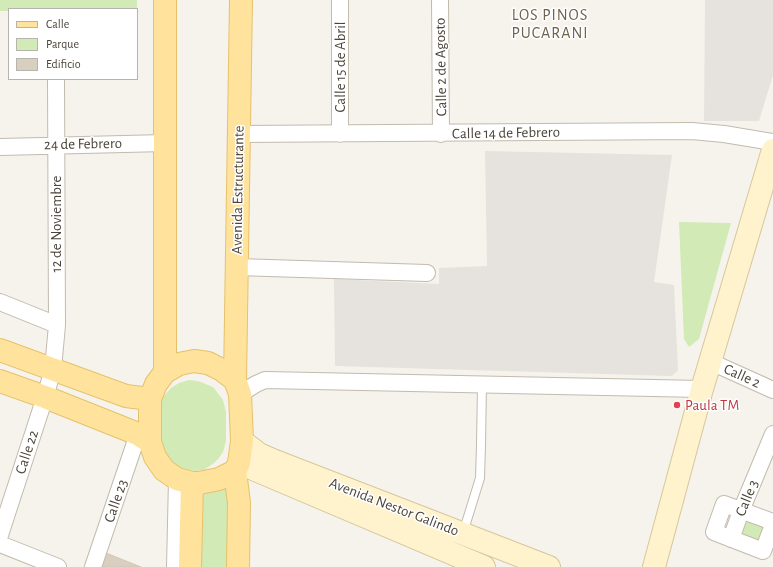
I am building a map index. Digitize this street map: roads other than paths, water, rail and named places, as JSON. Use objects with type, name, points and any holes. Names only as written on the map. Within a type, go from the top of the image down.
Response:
[{"type":"main road","points":[[165,0],[165,372]]},
{"type":"main road","name":"Avenida Estructurante","points":[[237,387],[238,134],[241,0]]},
{"type":"main road","points":[[654,567],[702,389],[773,150]]},
{"type":"main road","points":[[0,350],[126,396],[150,399]]},
{"type":"main road","points":[[144,438],[150,399],[156,384],[165,372],[179,364],[194,361],[208,363],[222,370],[237,387],[242,441],[237,467],[239,503],[238,567]]},
{"type":"main road","points":[[0,381],[45,397],[144,438],[164,470],[184,481],[199,483],[219,480],[237,467]]},
{"type":"main road","name":"Avenida Nestor Galindo","points":[[242,441],[259,454],[275,461],[550,567]]},
{"type":"main road","name":"Avenida Nestor Galindo","points":[[237,467],[484,567]]},
{"type":"main road","points":[[184,481],[190,567]]},
{"type":"street","name":"Calle 15 de Abril","points":[[340,0],[340,134]]},
{"type":"street","name":"Calle 2 de Agosto","points":[[440,0],[441,134]]},
{"type":"street","name":"12 de Noviembre","points":[[53,369],[57,325],[56,80]]},
{"type":"street","name":"Calle 14 de Febrero","points":[[238,134],[441,134],[692,131],[724,134],[773,142]]},
{"type":"street","name":"24 de Febrero","points":[[0,147],[165,143]]},
{"type":"street","points":[[237,267],[427,273]]},
{"type":"street","points":[[0,302],[57,325]]},
{"type":"street","name":"Calle 2","points":[[711,362],[773,390]]},
{"type":"street","name":"Calle 22","points":[[0,535],[4,511],[45,397],[53,369]]},
{"type":"street","points":[[237,387],[256,384],[264,380],[702,389]]},
{"type":"street","name":"Calle 3","points":[[741,511],[773,434]]},
{"type":"street","name":"Calle 23","points":[[93,567],[144,438]]},
{"type":"street","points":[[175,567],[184,481]]},
{"type":"street","points":[[724,504],[773,524],[762,551],[714,532],[724,504]]},
{"type":"street","points":[[0,544],[58,567]]},
{"type":"lane","points":[[463,534],[480,478],[482,384]]},
{"type":"place","name":"Paula TM","points":[[677,405]]},
{"type":"district","name":"LOS PINOS PUCARANI","points":[[550,24]]}]
